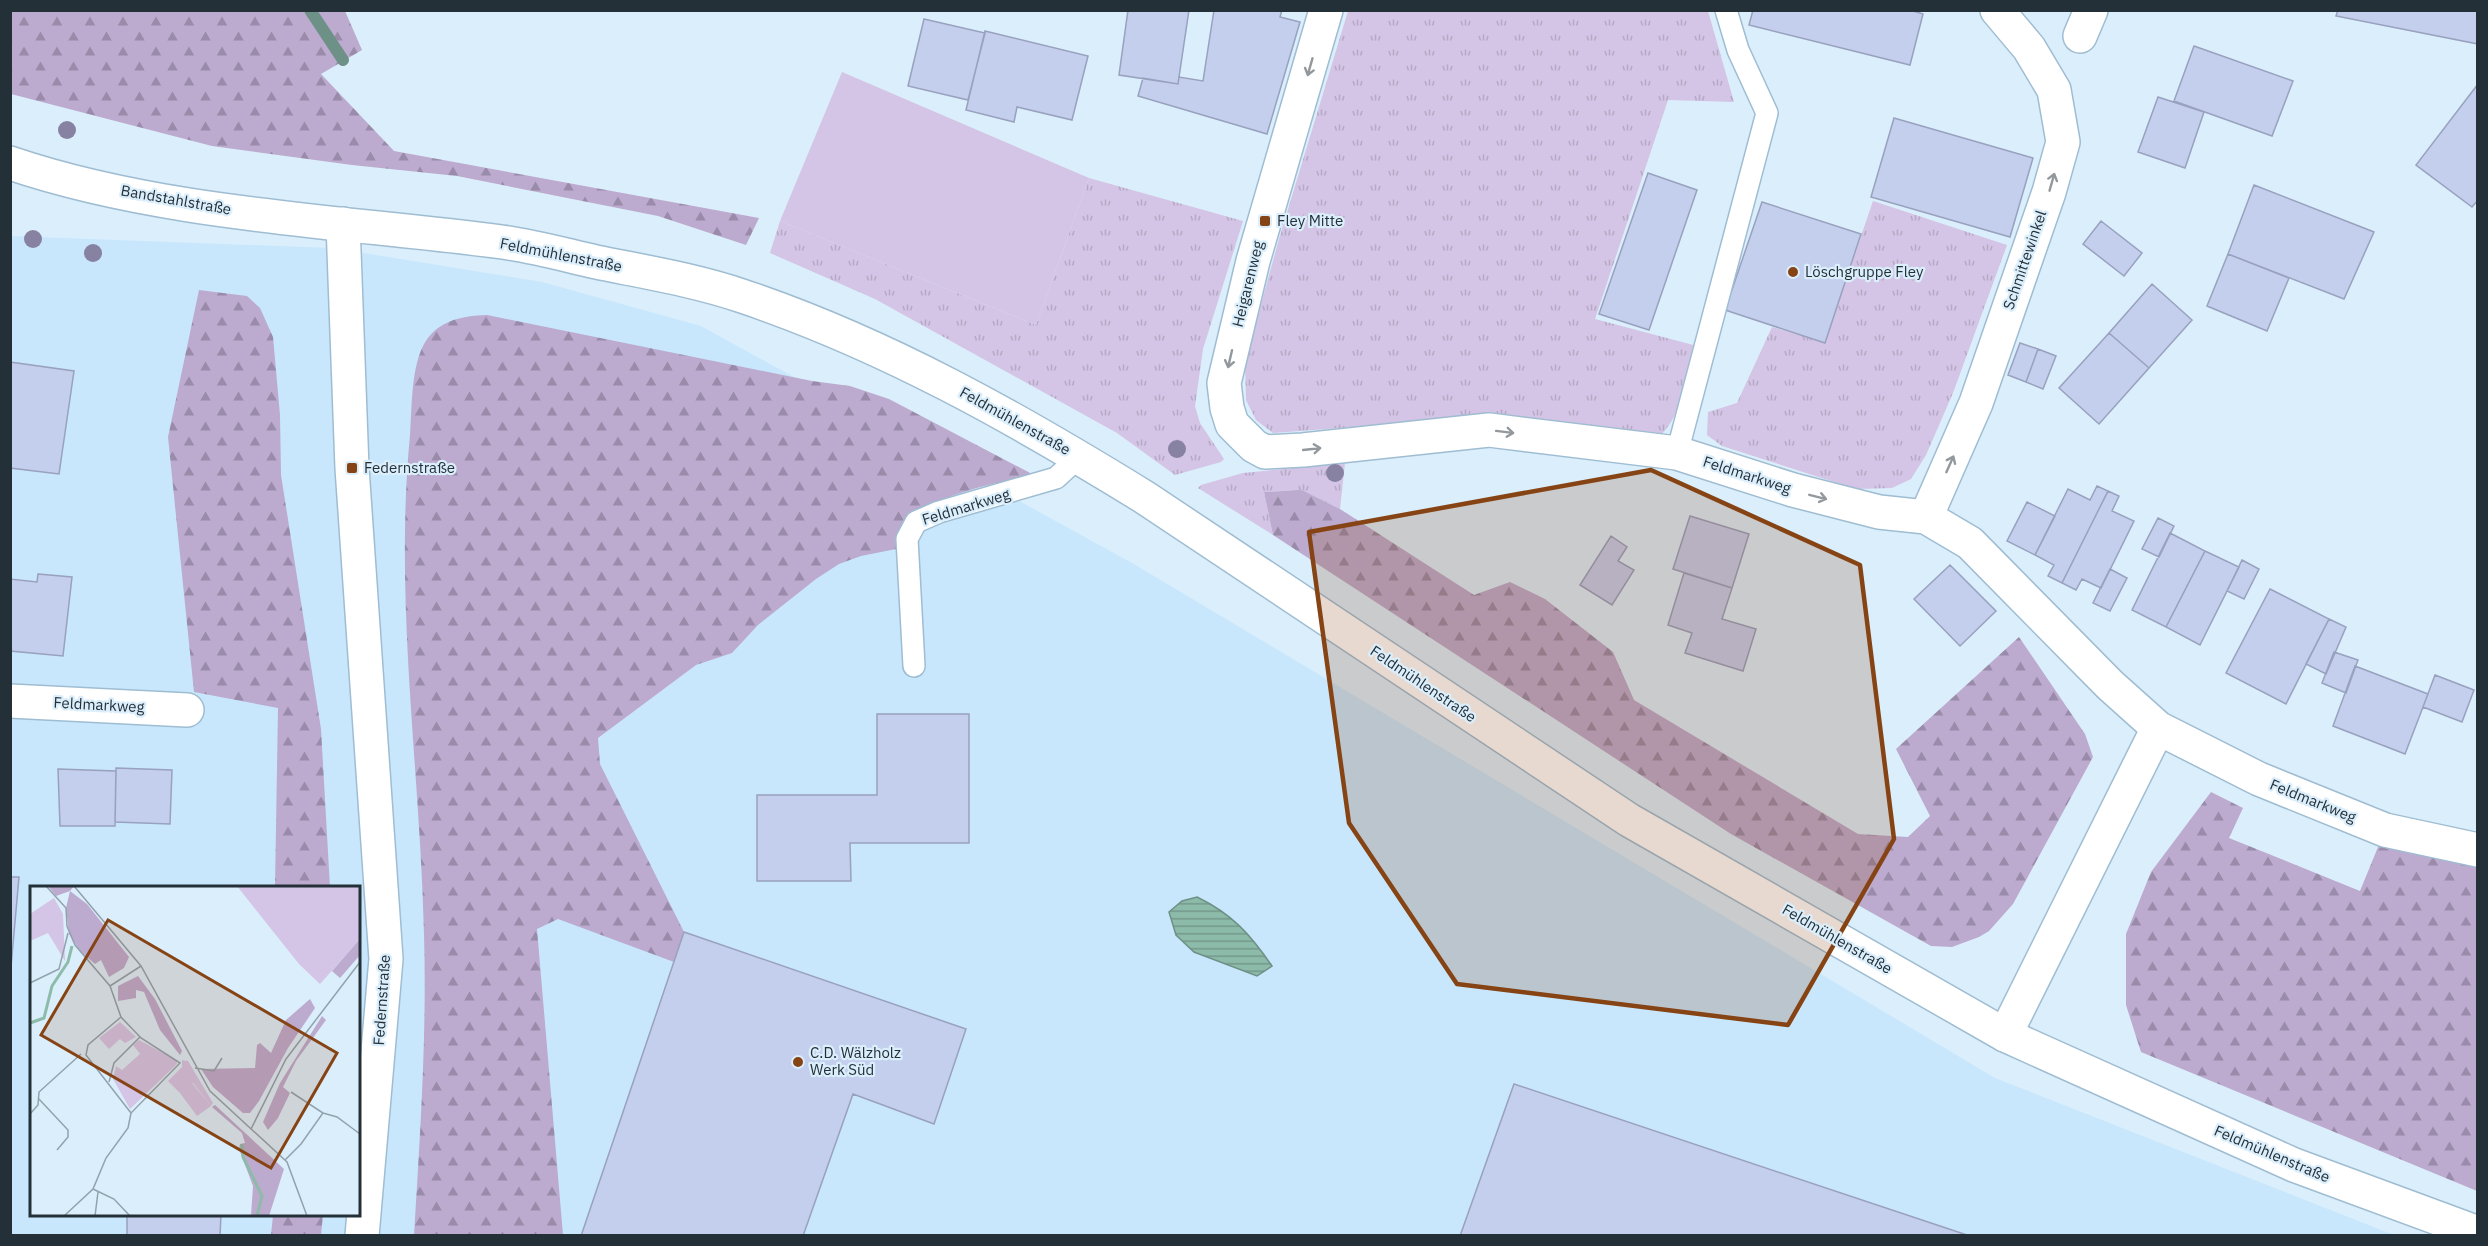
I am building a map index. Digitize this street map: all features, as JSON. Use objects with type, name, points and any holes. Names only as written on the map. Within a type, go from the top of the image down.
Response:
[{"type":"street","name":"Heigarenweg","points":[[1254,446],[1232,424],[1227,408],[1224,383],[1253,261],[1326,10]]},
{"type":"street","name":"Schmittewinkel","points":[[1926,517],[1976,403],[2049,192],[2063,142],[2054,90],[2029,48],[1997,10]]},
{"type":"street","name":"Bandstahlstraße","points":[[10,163],[39,173],[144,196],[343,225]]},
{"type":"street","name":"Feldmühlenstraße","points":[[343,225],[504,242],[691,281],[741,295],[848,336],[965,392],[1079,457],[1144,497],[1629,820],[2005,1035],[2294,1166],[2478,1233]]},
{"type":"street","name":"Federnstraße","points":[[343,225],[352,468],[386,959],[362,1236]]},
{"type":"street","name":"Feldmarkweg","points":[[1254,446],[1264,452],[1303,450],[1489,430],[1677,453],[1793,490],[1879,512],[1926,517],[1970,543],[2110,685],[2158,728],[2259,779],[2385,830],[2478,850]]},
{"type":"street","name":"Feldmarkweg","points":[[10,701],[187,710]]},
{"type":"street","points":[[2005,1035],[2158,728]]},
{"type":"lane","points":[[1677,453],[1767,113],[1738,50],[1726,10]]},
{"type":"lane","name":"Feldmarkweg","points":[[914,666],[907,538],[916,522],[939,512],[1056,478],[1079,457]]},
{"type":"highlighted area","points":[[1651,470],[1860,565],[1894,839],[1788,1025],[1457,984],[1349,823],[1309,532]]},
{"type":"shaded area","points":[[11,236],[333,248],[542,282],[701,326],[1132,563],[1995,1078],[2394,1235],[11,1236]]},
{"type":"shaded area","points":[[1197,897],[1220,910],[1239,926],[1272,966],[1257,976],[1194,952],[1176,935],[1169,912],[1182,901]]},
{"type":"green space","points":[[10,11],[345,11],[362,50],[321,74],[394,151],[759,218],[746,245],[658,216],[457,176],[352,165],[212,146],[11,94]]},
{"type":"green space","points":[[1348,11],[1708,11],[1734,102],[1668,100],[1595,319],[1697,346],[1680,404],[1662,434],[1488,417],[1273,433],[1256,420],[1246,400],[1245,363],[1279,239]]},
{"type":"green space","points":[[842,72],[1089,178],[1036,325],[780,221]]},
{"type":"green space","points":[[1089,178],[1243,221],[1203,349],[1195,406],[1200,423],[1224,459],[1221,462],[1175,475],[1117,433],[875,299],[770,253],[780,221],[1036,325]]},
{"type":"green space","points":[[1873,201],[2007,245],[1953,393],[1926,455],[1911,479],[1892,488],[1856,489],[1722,446],[1707,435],[1708,412],[1737,403],[1772,327],[1825,342]]},
{"type":"green space","points":[[199,290],[247,296],[260,308],[273,337],[280,415],[281,475],[321,729],[330,886],[275,886],[278,708],[194,692],[168,437]]},
{"type":"green space","points":[[487,315],[812,381],[850,386],[889,399],[1032,474],[949,497],[929,506],[912,517],[900,532],[896,549],[861,556],[839,564],[816,579],[758,625],[732,653],[696,665],[598,738],[600,764],[684,932],[674,962],[558,919],[537,929],[563,1235],[414,1236],[425,972],[422,872],[406,623],[406,498],[413,391],[418,358],[427,339],[449,322]]},
{"type":"green space","points":[[1345,463],[1340,509],[1302,490],[1264,492],[1273,535],[1198,488],[1201,485],[1243,473]]},
{"type":"green space","points":[[1302,490],[1340,509],[1474,595],[1510,582],[1545,599],[1613,652],[1634,700],[1858,834],[1908,837],[1930,816],[1896,749],[2019,637],[2085,734],[2093,757],[2013,904],[1989,931],[1979,937],[1952,947],[1931,946],[1731,834],[1273,535],[1264,492]]},
{"type":"green space","points":[[2211,792],[2243,808],[2229,838],[2360,891],[2385,830],[2477,850],[2477,1191],[2141,1052],[2126,1005],[2126,934],[2151,872]]},
{"type":"green space","points":[[273,1216],[323,1216],[321,1235],[271,1235]]},
{"type":"building","points":[[1128,10],[1189,10],[1178,84],[1119,75]]},
{"type":"building","points":[[1214,10],[1282,10],[1280,17],[1300,22],[1267,134],[1138,96],[1143,78],[1178,84],[1179,77],[1203,81]]},
{"type":"building","points":[[1753,10],[1910,10],[1923,14],[1910,65],[1749,25]]},
{"type":"building","points":[[2338,10],[2478,10],[2478,44],[2336,16]]},
{"type":"building","points":[[924,19],[985,33],[968,100],[908,86]]},
{"type":"building","points":[[985,31],[1088,56],[1072,120],[1017,107],[1014,122],[966,110]]},
{"type":"building","points":[[2194,46],[2293,81],[2272,136],[2174,101]]},
{"type":"building","points":[[2478,84],[2478,200],[2472,207],[2416,165]]},
{"type":"building","points":[[2158,97],[2204,112],[2185,168],[2138,152]]},
{"type":"building","points":[[1894,118],[2033,158],[2010,237],[1871,197]]},
{"type":"building","points":[[1648,173],[1697,190],[1649,330],[1599,314]]},
{"type":"building","points":[[2254,185],[2374,232],[2344,299],[2228,254]]},
{"type":"building","name":"Löschgruppe Fley","points":[[1762,202],[1861,234],[1825,343],[1725,310]]},
{"type":"building","points":[[2101,221],[2142,253],[2124,276],[2083,244]]},
{"type":"building","points":[[2228,254],[2289,278],[2267,331],[2207,306]]},
{"type":"building","points":[[2152,284],[2192,320],[2149,368],[2109,333]]},
{"type":"building","points":[[2109,333],[2149,368],[2099,424],[2059,388]]},
{"type":"building","points":[[2020,343],[2038,349],[2026,382],[2008,375]]},
{"type":"building","points":[[2038,349],[2056,356],[2043,389],[2026,382]]},
{"type":"building","points":[[10,362],[74,371],[59,474],[10,468]]},
{"type":"building","points":[[2097,486],[2108,491],[2062,583],[2048,576],[2054,565],[2035,555],[2068,489],[2090,500]]},
{"type":"building","points":[[2108,491],[2119,496],[2112,511],[2134,521],[2101,588],[2082,579],[2076,590],[2062,583]]},
{"type":"building","points":[[2027,502],[2055,516],[2035,555],[2007,541]]},
{"type":"building","points":[[1690,516],[1749,534],[1732,588],[1673,569]]},
{"type":"building","points":[[2158,518],[2174,526],[2159,557],[2142,549]]},
{"type":"building","points":[[2170,533],[2205,551],[2166,627],[2132,610]]},
{"type":"building","points":[[1611,536],[1627,547],[1618,561],[1634,570],[1612,605],[1580,585]]},
{"type":"building","points":[[2205,551],[2239,567],[2200,645],[2166,627]]},
{"type":"building","points":[[2242,560],[2259,569],[2244,599],[2227,591]]},
{"type":"building","points":[[1950,565],[1996,611],[1960,646],[1914,599]]},
{"type":"building","points":[[2110,569],[2127,578],[2110,611],[2093,603]]},
{"type":"building","points":[[1684,573],[1732,588],[1722,619],[1756,629],[1743,671],[1685,653],[1692,633],[1668,625]]},
{"type":"building","points":[[38,574],[72,577],[63,656],[10,651],[10,579],[37,582]]},
{"type":"building","points":[[2270,589],[2329,619],[2286,704],[2226,673]]},
{"type":"building","points":[[2329,619],[2346,627],[2326,674],[2306,664]]},
{"type":"building","points":[[2334,652],[2358,660],[2346,693],[2322,683]]},
{"type":"building","points":[[2355,666],[2428,694],[2405,754],[2333,726]]},
{"type":"building","points":[[2435,675],[2474,690],[2462,722],[2423,707]]},
{"type":"building","points":[[877,714],[969,714],[969,843],[850,843],[851,881],[757,881],[757,795],[877,795]]},
{"type":"building","points":[[116,768],[172,770],[170,824],[115,822]]},
{"type":"building","points":[[58,769],[116,771],[115,826],[60,826]]},
{"type":"building","points":[[10,877],[19,877],[11,967],[10,967]]},
{"type":"building","name":"C.D. Wälzholz Werk Süd","points":[[684,932],[966,1029],[934,1124],[853,1094],[803,1236],[581,1236]]},
{"type":"building","points":[[1514,1084],[1970,1236],[1460,1236]]},
{"type":"building","points":[[127,1216],[221,1216],[220,1236],[127,1236]]},
{"type":"waterway","points":[[310,10],[343,60]]},
{"type":"place","name":"Fley Mitte","points":[[1265,221]]},
{"type":"place","name":"Löschgruppe Fley","points":[[1793,272]]},
{"type":"place","name":"Federnstraße","points":[[352,468]]},
{"type":"place","name":"C.D. Wälzholz Werk Süd","points":[[798,1062]]}]
